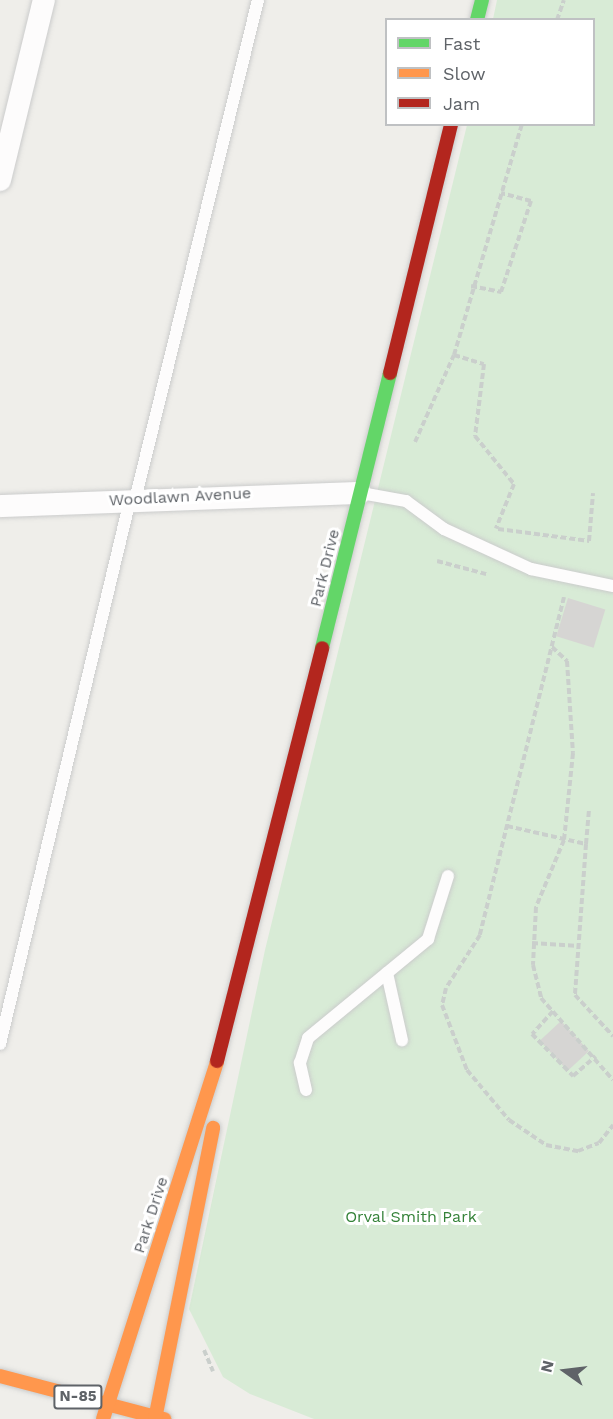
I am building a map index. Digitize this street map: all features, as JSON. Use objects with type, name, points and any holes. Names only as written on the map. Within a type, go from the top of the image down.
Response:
[{"type":"street","points":[[0,180],[44,0]]},
{"type":"street","points":[[478,18],[482,0]]},
{"type":"street","name":"Park Drive","points":[[102,1419],[230,1020],[451,126]]},
{"type":"street","name":"Woodlawn Avenue","points":[[0,506],[360,493]]},
{"type":"street","name":"Park Drive","points":[[158,1418],[197,1229],[230,1020]]},
{"type":"street","name":"N-85","points":[[0,1376],[158,1418]]},
{"type":"lane","points":[[0,1044],[258,0]]},
{"type":"lane","points":[[360,493],[406,501],[444,529],[568,581],[613,586]]},
{"type":"lane","points":[[306,1089],[300,1063],[308,1038],[428,939],[448,876]]},
{"type":"lane","points":[[387,973],[402,1040]]},
{"type":"path","points":[[557,18],[564,0]]},
{"type":"path","points":[[415,442],[454,355],[471,286],[521,126]]},
{"type":"path","points":[[471,286],[501,292],[531,201],[501,193]]},
{"type":"path","points":[[454,355],[484,364],[475,436],[514,484],[486,548]]},
{"type":"path","points":[[496,528],[589,541],[593,493]]},
{"type":"path","points":[[437,561],[490,575]]},
{"type":"path","points":[[555,591],[565,593],[480,935],[446,988],[443,1019],[483,1095],[546,1145],[590,1149],[613,1125]]},
{"type":"path","points":[[552,647],[567,661],[573,753],[564,840],[536,907],[532,943],[536,986],[553,1011],[596,1056],[613,1080]]},
{"type":"path","points":[[589,810],[575,995],[613,1036]]},
{"type":"path","points":[[507,826],[586,844]]},
{"type":"path","points":[[532,943],[579,946]]},
{"type":"path","points":[[553,1011],[532,1034],[573,1076],[596,1056]]},
{"type":"green space","name":"Orval Smith Park","points":[[497,0],[613,0],[613,1419],[314,1419],[250,1394],[223,1377],[189,1309],[265,950],[467,126],[595,126],[595,18],[493,18]]},
{"type":"building","points":[[568,598],[605,609],[594,648],[556,636]]},
{"type":"building","points":[[561,1021],[589,1051],[568,1071],[540,1041]]},
{"type":"traffic: fast","points":[[478,18],[482,0]]},
{"type":"traffic: fast","points":[[322,648],[390,373]]},
{"type":"traffic: slow","points":[[103,1419],[217,1061]]},
{"type":"traffic: slow","points":[[155,1419],[213,1128]]},
{"type":"traffic: slow","points":[[0,1376],[164,1419]]},
{"type":"traffic: jam","points":[[390,373],[451,126]]},
{"type":"traffic: jam","points":[[217,1061],[322,648]]}]
